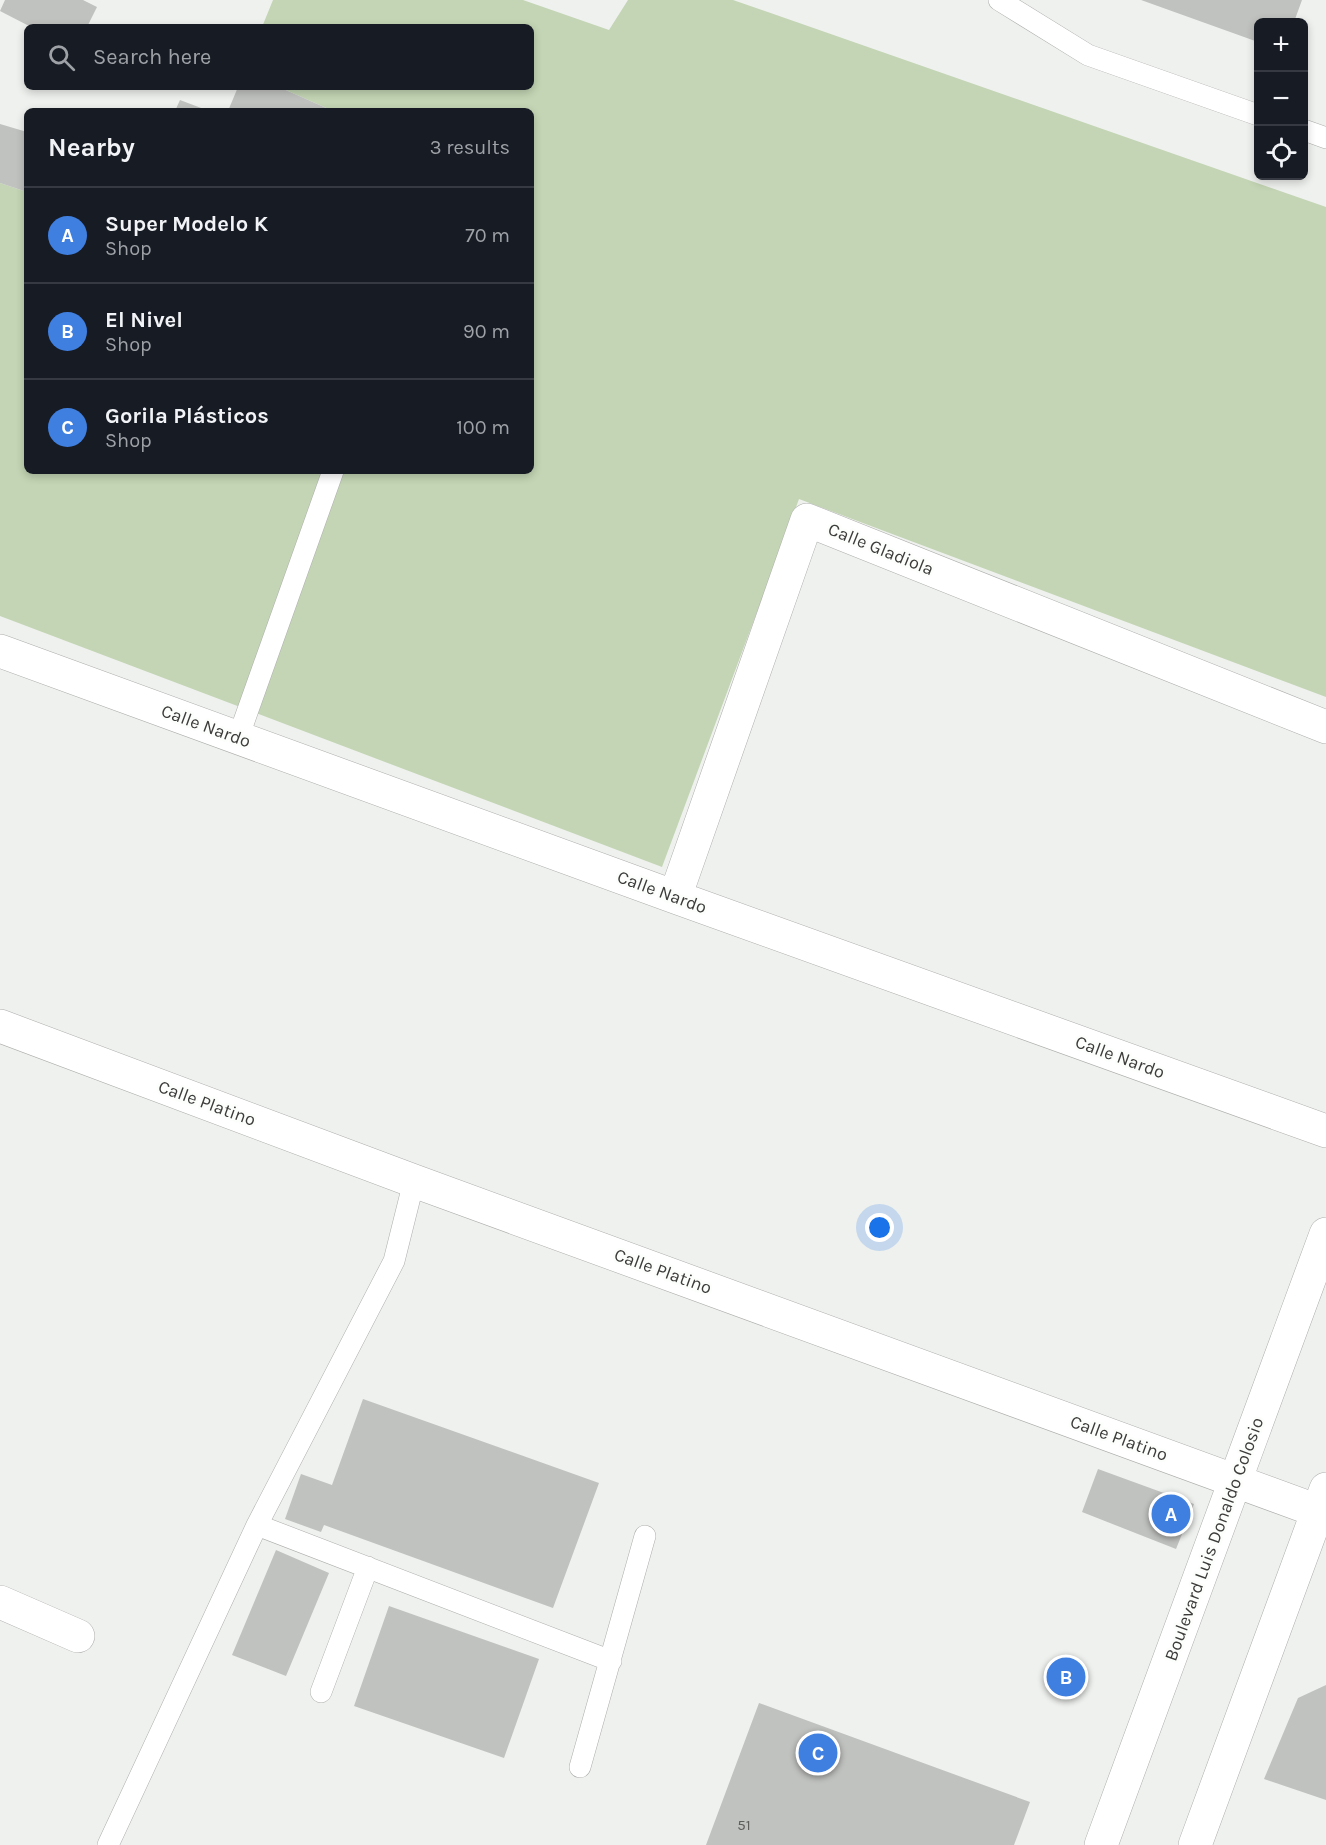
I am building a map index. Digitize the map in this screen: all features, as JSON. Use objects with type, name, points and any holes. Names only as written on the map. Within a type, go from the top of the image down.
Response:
[{"type":"street","name":"Calle Gladiola","points":[[675,897],[807,520],[1326,727]]},
{"type":"street","name":"Calle Nardo","points":[[0,651],[1326,1131]]},
{"type":"street","name":"Calle Platino","points":[[0,1026],[1236,1481],[1323,1505]]},
{"type":"street","name":"Boulevard Luis Donaldo Colosio","points":[[1101,1845],[1326,1234]]},
{"type":"street","points":[[1195,1845],[1323,1505]]},
{"type":"street","points":[[0,1602],[78,1636]]},
{"type":"lane","points":[[999,0],[1088,55],[1254,114]]},
{"type":"lane","points":[[1308,131],[1326,138]]},
{"type":"lane","points":[[238,738],[332,474]]},
{"type":"lane","points":[[108,1845],[257,1525],[394,1261],[414,1180]]},
{"type":"lane","points":[[257,1525],[611,1660]]},
{"type":"lane","points":[[580,1767],[645,1536]]},
{"type":"lane","points":[[321,1692],[368,1567]]},
{"type":"green space","points":[[273,0],[523,0],[609,30],[628,0],[733,0],[1326,207],[1326,697],[799,499],[662,867],[0,616],[0,183],[24,191],[24,474],[534,474],[534,108],[326,108],[286,90],[534,90],[534,24],[263,24]]},
{"type":"building","points":[[5,0],[83,0],[97,7],[88,24],[25,24],[0,11]]},
{"type":"building","points":[[1141,0],[1302,0],[1295,18],[1254,18],[1254,41]]},
{"type":"building","points":[[237,90],[286,90],[326,108],[229,108]]},
{"type":"building","points":[[180,100],[201,108],[176,108]]},
{"type":"building","points":[[0,124],[24,131],[24,191],[0,183]]},
{"type":"building","points":[[363,1399],[599,1483],[553,1608],[324,1525],[321,1532],[285,1519],[301,1474],[332,1485]]},
{"type":"building","points":[[1098,1469],[1194,1504],[1176,1549],[1082,1512]]},
{"type":"building","points":[[276,1550],[329,1573],[286,1676],[232,1655]]},
{"type":"building","points":[[389,1606],[539,1659],[504,1758],[354,1706]]},
{"type":"building","points":[[1326,1685],[1326,1800],[1264,1779],[1298,1698]]},
{"type":"building","points":[[759,1703],[1030,1802],[1014,1845],[706,1845]]},
{"type":"place","name":"Super Modelo K","points":[[1171,1514]]},
{"type":"place","name":"El Nivel","points":[[1066,1677]]},
{"type":"place","name":"Gorila Plásticos","points":[[818,1753]]}]
